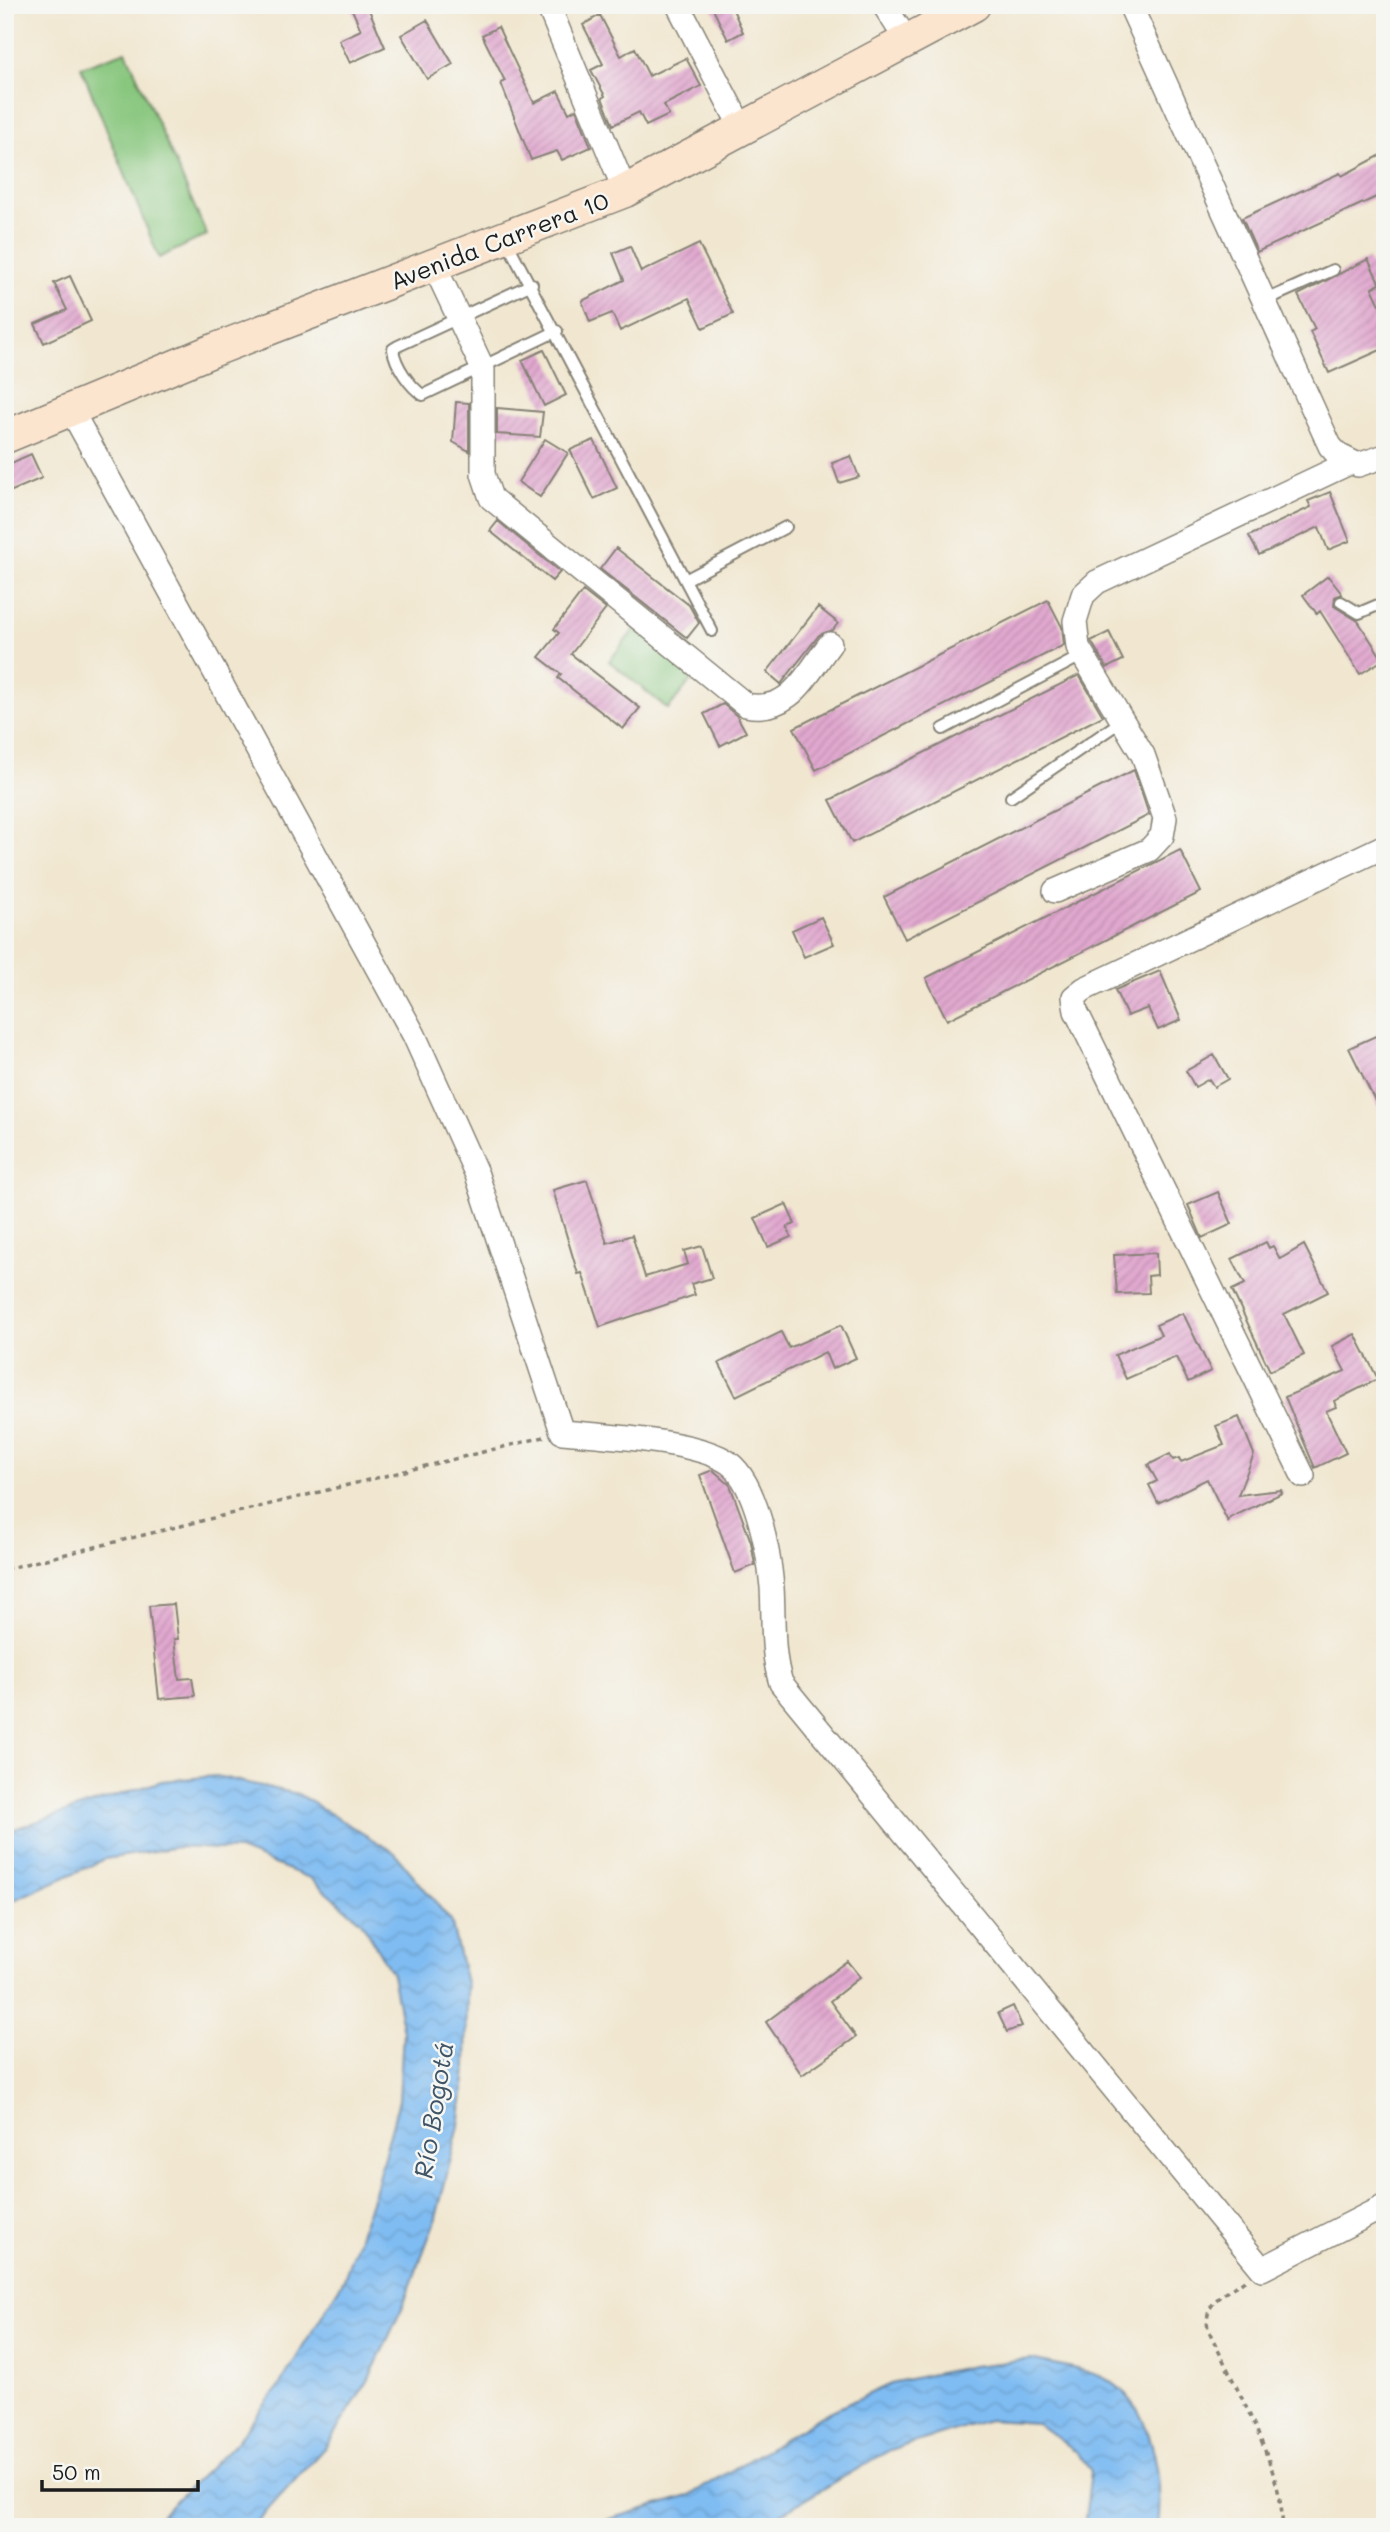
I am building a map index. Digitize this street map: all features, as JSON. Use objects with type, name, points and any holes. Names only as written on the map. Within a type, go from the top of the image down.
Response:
[{"type":"street","points":[[548,5],[625,191]]},
{"type":"street","points":[[678,5],[741,129]]},
{"type":"street","points":[[884,5],[907,41]]},
{"type":"street","name":"Avenida Carrera 10","points":[[7,432],[70,408],[200,350],[434,265],[625,191],[974,5]]},
{"type":"street","points":[[1130,5],[1330,446],[1349,463],[1359,465],[1385,456]]},
{"type":"street","points":[[434,265],[483,369],[483,474],[491,498],[747,705],[764,709],[784,702],[830,644]]},
{"type":"street","points":[[70,408],[414,1035],[477,1175],[562,1432],[669,1443],[728,1462],[740,1475],[765,1544],[772,1586],[775,1663],[781,1683],[1262,2269],[1385,2206]]},
{"type":"street","points":[[1055,891],[1149,850],[1162,836],[1165,818],[1143,755],[1077,647],[1075,621],[1083,595],[1097,582],[1349,463]]},
{"type":"street","points":[[1303,1476],[1076,1011],[1074,997],[1084,989],[1385,846]]},
{"type":"lane","points":[[505,238],[557,331],[712,631]]},
{"type":"lane","points":[[1266,300],[1332,270]]},
{"type":"lane","points":[[532,284],[398,346],[393,349],[394,357],[414,390],[423,395],[483,369],[557,331]]},
{"type":"lane","points":[[687,579],[786,527]]},
{"type":"lane","points":[[1341,602],[1359,613],[1385,603]]},
{"type":"lane","points":[[943,729],[1083,655]]},
{"type":"lane","points":[[1011,797],[1123,720]]},
{"type":"path","points":[[5,1569],[562,1432]]},
{"type":"path","points":[[1262,2269],[1212,2302],[1205,2315],[1208,2329],[1273,2473],[1283,2516],[1282,2527]]},
{"type":"green space","points":[[126,51],[207,235],[159,258],[81,67]]},
{"type":"green space","points":[[638,625],[697,673],[668,709],[609,661]]},
{"type":"water","name":"Río Bogotá","points":[[216,1776],[298,1794],[395,1853],[451,1921],[467,1987],[466,2071],[459,2126],[436,2218],[403,2306],[368,2381],[327,2445],[252,2527],[148,2527],[232,2446],[278,2388],[344,2279],[374,2193],[399,2100],[403,2032],[392,1974],[361,1921],[310,1878],[239,1850],[178,1847],[105,1859],[5,1904],[5,1835],[17,1828],[162,1781]]},
{"type":"water","points":[[1031,2359],[1078,2369],[1104,2378],[1121,2389],[1134,2405],[1152,2444],[1159,2487],[1158,2527],[1084,2527],[1091,2471],[1076,2452],[1037,2423],[988,2420],[890,2450],[758,2527],[582,2527],[689,2496],[823,2415],[895,2382],[972,2366]]},
{"type":"building","points":[[350,5],[367,5],[385,47],[350,63],[339,40],[361,30]]},
{"type":"building","points":[[711,5],[731,5],[743,32],[728,40]]},
{"type":"building","points":[[600,15],[621,56],[635,48],[649,76],[686,58],[701,86],[664,105],[669,115],[646,126],[639,112],[613,125],[602,98],[605,96],[591,70],[603,64],[583,25]]},
{"type":"building","points":[[427,20],[453,64],[427,79],[401,35]]},
{"type":"building","points":[[498,27],[534,103],[558,91],[569,113],[576,109],[591,147],[562,160],[557,151],[531,160],[501,83],[505,81],[482,35]]},
{"type":"building","points":[[1385,153],[1385,193],[1257,252],[1242,218],[1340,173],[1342,176]]},
{"type":"building","points":[[699,244],[733,314],[703,328],[689,298],[620,331],[612,313],[590,322],[582,301],[624,280],[613,253],[630,246],[641,272]]},
{"type":"building","points":[[1368,259],[1380,284],[1372,288],[1385,315],[1385,348],[1329,373],[1310,332],[1315,329],[1298,295]]},
{"type":"building","points":[[70,276],[91,321],[44,343],[35,324],[67,310],[54,283]]},
{"type":"building","points":[[544,350],[566,395],[544,406],[522,360]]},
{"type":"building","points":[[456,402],[469,403],[469,451],[453,442]]},
{"type":"building","points":[[497,408],[543,412],[540,437],[497,434]]},
{"type":"building","points":[[545,439],[568,453],[540,497],[518,482]]},
{"type":"building","points":[[594,440],[617,488],[594,499],[570,450]]},
{"type":"building","points":[[31,454],[42,478],[5,494],[5,466]]},
{"type":"building","points":[[851,456],[859,477],[839,483],[832,463]]},
{"type":"building","points":[[1330,492],[1350,541],[1328,550],[1319,527],[1259,555],[1249,536],[1311,507],[1308,501]]},
{"type":"building","points":[[498,521],[560,572],[552,581],[490,531]]},
{"type":"building","points":[[616,548],[689,605],[699,623],[687,638],[600,569]]},
{"type":"building","points":[[1328,576],[1342,594],[1335,597],[1334,606],[1358,621],[1383,660],[1360,674],[1320,611],[1317,614],[1303,595]]},
{"type":"building","points":[[583,591],[606,609],[571,654],[640,708],[623,729],[558,678],[561,674],[539,657],[559,633],[554,629]]},
{"type":"building","points":[[1048,600],[1062,627],[1064,645],[816,770],[794,728]]},
{"type":"building","points":[[818,607],[838,623],[833,630],[819,635],[781,684],[767,672]]},
{"type":"building","points":[[1109,632],[1123,660],[1107,668],[1091,641]]},
{"type":"building","points":[[1079,675],[1103,716],[852,843],[830,800]]},
{"type":"building","points":[[723,704],[737,716],[746,732],[720,746],[704,714]]},
{"type":"building","points":[[1134,770],[1149,815],[905,939],[884,897]]},
{"type":"building","points":[[1180,850],[1201,892],[947,1020],[926,978]]},
{"type":"building","points":[[821,917],[834,944],[804,957],[792,930]]},
{"type":"building","points":[[1160,971],[1181,1020],[1158,1030],[1148,1008],[1127,1016],[1115,990]]},
{"type":"building","points":[[1380,1034],[1385,1044],[1385,1121],[1349,1048]]},
{"type":"building","points":[[1214,1055],[1228,1079],[1214,1087],[1209,1079],[1195,1087],[1186,1071]]},
{"type":"building","points":[[587,1180],[607,1243],[632,1235],[645,1277],[688,1264],[684,1251],[702,1246],[712,1278],[691,1284],[695,1295],[600,1327],[582,1273],[578,1274],[553,1190]]},
{"type":"building","points":[[1218,1192],[1232,1224],[1202,1238],[1188,1205]]},
{"type":"building","points":[[786,1204],[795,1224],[787,1227],[791,1237],[768,1247],[755,1218]]},
{"type":"building","points":[[1266,1242],[1269,1248],[1273,1246],[1280,1259],[1304,1245],[1328,1292],[1284,1314],[1304,1355],[1270,1371],[1232,1290],[1245,1284],[1232,1259]]},
{"type":"building","points":[[1156,1253],[1157,1275],[1148,1276],[1149,1293],[1117,1294],[1114,1255]]},
{"type":"building","points":[[1183,1313],[1211,1371],[1188,1382],[1176,1357],[1126,1379],[1115,1355],[1161,1335],[1156,1325]]},
{"type":"building","points":[[841,1325],[856,1358],[832,1369],[825,1352],[736,1396],[719,1363],[781,1332],[789,1348]]},
{"type":"building","points":[[1355,1334],[1378,1379],[1334,1401],[1336,1407],[1326,1411],[1346,1453],[1315,1468],[1285,1397],[1345,1371],[1332,1346]]},
{"type":"building","points":[[1239,1417],[1254,1454],[1238,1495],[1281,1490],[1282,1493],[1230,1518],[1228,1522],[1207,1479],[1158,1503],[1149,1485],[1157,1481],[1148,1465],[1170,1454],[1173,1460],[1179,1458],[1181,1462],[1224,1445],[1216,1426]]},
{"type":"building","points":[[713,1470],[730,1485],[751,1542],[755,1565],[735,1573],[700,1475]]},
{"type":"building","points":[[174,1604],[178,1639],[174,1639],[179,1679],[192,1678],[195,1696],[159,1699],[149,1606]]},
{"type":"building","points":[[847,1961],[860,1977],[830,2001],[856,2037],[802,2075],[766,2022]]},
{"type":"building","points":[[1013,2006],[1022,2026],[1007,2032],[998,2013]]}]
